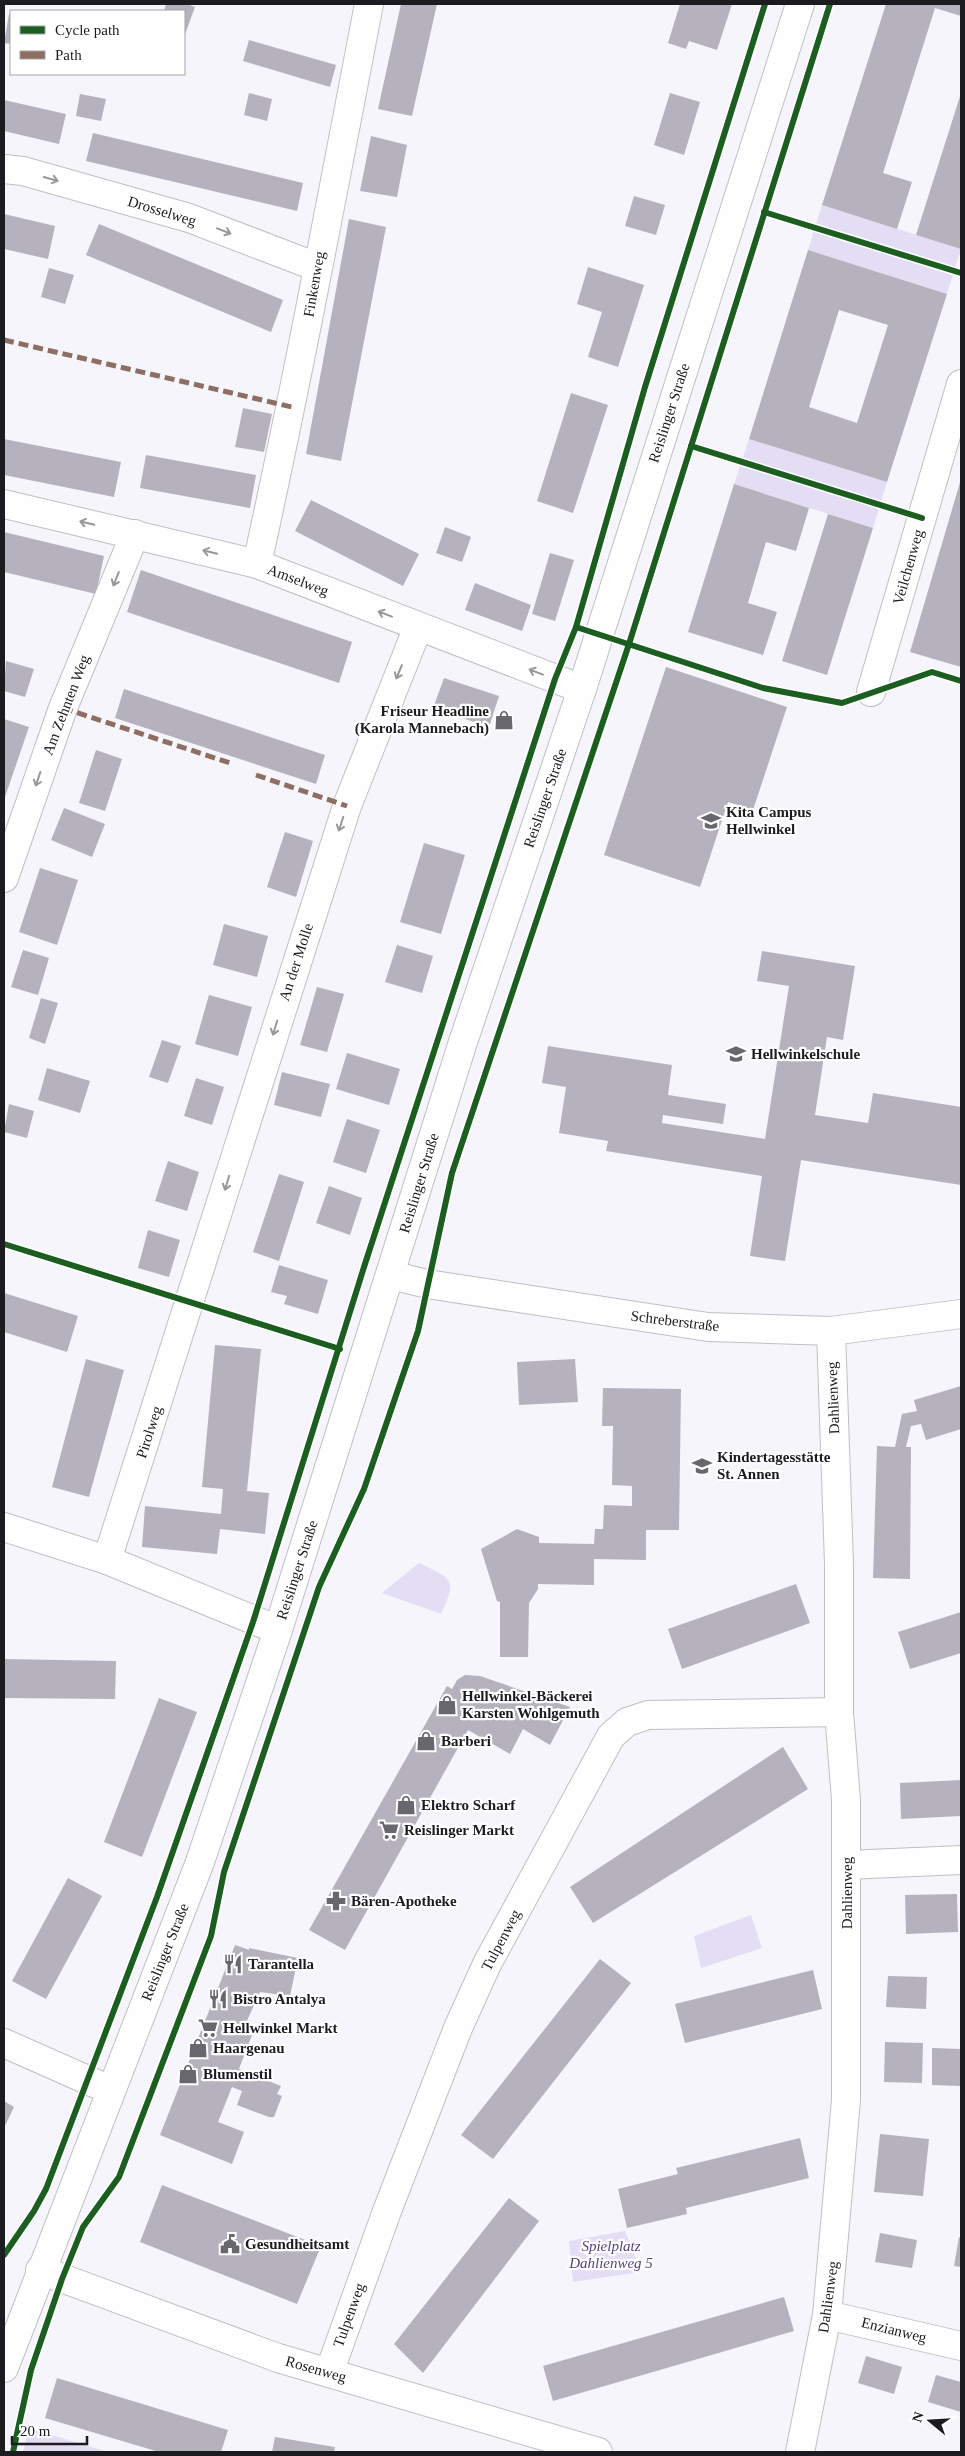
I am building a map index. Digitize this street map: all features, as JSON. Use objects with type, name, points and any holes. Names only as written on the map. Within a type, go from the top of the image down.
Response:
[{"type":"street","name":"Finkenweg","points":[[257,564],[292,407],[317,267],[369,4]]},
{"type":"street","name":"Reislinger Straße","points":[[5,2361],[200,1862],[278,1630],[468,1027],[582,689],[800,4]]},
{"type":"street","name":"Drosselweg","points":[[4,169],[22,171],[189,218],[317,267]]},
{"type":"street","name":"Veilchenweg","points":[[872,692],[961,384]]},
{"type":"street","name":"Amselweg","points":[[4,504],[257,564],[582,689]]},
{"type":"street","name":"Am Zehnten Weg","points":[[4,878],[63,708],[135,534]]},
{"type":"street","name":"An der Molle","points":[[190,1303],[347,806],[418,627]]},
{"type":"street","name":"Schreberstraße","points":[[391,1275],[427,1284],[708,1327],[831,1331],[961,1314]]},
{"type":"street","name":"Pirolweg","points":[[107,1560],[190,1303]]},
{"type":"street","name":"Dahlienweg","points":[[800,2452],[827,2315],[846,2100],[846,1800],[839,1712],[839,1564],[831,1331]]},
{"type":"street","points":[[4,1527],[107,1560],[278,1630]]},
{"type":"street","name":"Tulpenweg","points":[[329,2373],[387,2211],[458,2028],[487,1964],[611,1736],[628,1722],[648,1716],[839,1712]]},
{"type":"street","points":[[847,1865],[961,1860]]},
{"type":"street","points":[[4,2043],[110,2090]]},
{"type":"street","name":"Rosenweg","points":[[40,2270],[278,2358],[598,2452]]},
{"type":"street","name":"Enzianweg","points":[[827,2315],[961,2346]]},
{"type":"green space","points":[[822,205],[961,249],[947,294],[808,250]]},
{"type":"green space","points":[[749,439],[887,482],[873,528],[734,484]]},
{"type":"green space","points":[[419,1563],[439,1573],[449,1581],[449,1593],[441,1614],[382,1593]]},
{"type":"green space","points":[[751,1915],[762,1948],[701,1968],[694,1936]]},
{"type":"green space","name":"Spielplatz Dahlienweg 5","points":[[625,2231],[641,2272],[573,2282],[569,2241]]},
{"type":"green space","points":[[29,2428],[108,2452],[23,2452]]},
{"type":"building","points":[[166,4],[187,4],[195,7],[185,34],[185,10],[164,10]]},
{"type":"building","points":[[401,4],[437,4],[412,116],[378,109]]},
{"type":"building","points":[[680,4],[732,4],[717,50],[689,41],[686,49],[668,43]]},
{"type":"building","points":[[886,4],[961,4],[961,16],[935,8],[883,173],[912,182],[897,229],[822,205]]},
{"type":"building","points":[[9,14],[10,44],[4,43]]},
{"type":"building","points":[[249,40],[336,65],[330,87],[243,61]]},
{"type":"building","points":[[249,93],[272,99],[267,121],[244,115]]},
{"type":"building","points":[[670,93],[700,102],[684,155],[654,145]]},
{"type":"building","points":[[961,93],[961,249],[916,235]]},
{"type":"building","points":[[80,94],[106,99],[101,121],[76,116]]},
{"type":"building","points":[[4,100],[66,114],[59,144],[4,131]]},
{"type":"building","points":[[93,133],[303,183],[297,211],[86,161]]},
{"type":"building","points":[[371,136],[407,145],[397,197],[360,191]]},
{"type":"building","points":[[634,196],[665,205],[656,235],[625,226]]},
{"type":"building","points":[[4,214],[55,226],[48,259],[4,249]]},
{"type":"building","points":[[349,219],[386,227],[341,461],[306,454]]},
{"type":"building","points":[[99,224],[283,300],[271,332],[86,255]]},
{"type":"building","points":[[808,250],[947,294],[887,482],[749,439]],"holes":[[[839,310],[888,325],[857,423],[809,407]]]},
{"type":"building","points":[[588,267],[644,285],[618,367],[588,357],[602,312],[577,304]]},
{"type":"building","points":[[49,268],[74,275],[65,304],[41,297]]},
{"type":"building","points":[[571,393],[608,405],[573,513],[537,501]]},
{"type":"building","points":[[243,408],[272,414],[264,452],[235,447]]},
{"type":"building","points":[[4,439],[121,462],[114,497],[4,475]]},
{"type":"building","points":[[146,455],[256,475],[250,508],[140,488]]},
{"type":"building","points":[[961,479],[961,667],[910,652]]},
{"type":"building","points":[[734,484],[809,508],[796,551],[766,542],[748,603],[777,612],[763,655],[688,632]]},
{"type":"building","points":[[311,500],[419,554],[403,586],[295,531]]},
{"type":"building","points":[[828,514],[873,528],[827,675],[782,661]]},
{"type":"building","points":[[445,527],[471,537],[462,562],[436,553]]},
{"type":"building","points":[[4,532],[104,556],[96,594],[4,572]]},
{"type":"building","points":[[550,553],[574,560],[555,621],[532,614]]},
{"type":"building","points":[[141,570],[352,642],[339,683],[127,612]]},
{"type":"building","points":[[475,583],[531,605],[522,631],[465,610]]},
{"type":"building","points":[[6,661],[34,669],[25,697],[4,691]]},
{"type":"building","points":[[666,667],[787,707],[753,810],[728,802],[700,887],[604,855]]},
{"type":"building","points":[[444,678],[499,696],[489,727],[433,708]]},
{"type":"building","points":[[124,689],[325,755],[316,784],[115,718]]},
{"type":"building","points":[[4,719],[29,727],[4,800]]},
{"type":"building","points":[[96,750],[122,759],[105,811],[79,803]]},
{"type":"building","points":[[64,808],[105,824],[92,857],[51,840]]},
{"type":"building","points":[[285,832],[313,841],[296,897],[267,887]]},
{"type":"building","points":[[424,843],[465,855],[441,934],[400,922]]},
{"type":"building","points":[[40,868],[78,880],[57,945],[19,932]]},
{"type":"building","points":[[224,924],[268,936],[257,977],[213,965]]},
{"type":"building","points":[[397,945],[433,956],[422,993],[385,982]]},
{"type":"building","points":[[23,950],[49,958],[38,995],[11,987]]},
{"type":"building","points":[[762,951],[855,966],[843,1040],[827,1037],[815,1115],[868,1123],[873,1093],[961,1107],[961,1185],[801,1160],[785,1261],[750,1256],[762,1176],[606,1151],[608,1141],[559,1133],[566,1087],[542,1083],[548,1046],[672,1065],[668,1095],[726,1104],[723,1124],[663,1115],[662,1123],[765,1139],[789,986],[757,981]]},
{"type":"building","points":[[317,987],[344,994],[327,1052],[300,1045]]},
{"type":"building","points":[[209,995],[252,1007],[238,1056],[195,1044]]},
{"type":"building","points":[[41,998],[58,1003],[45,1044],[29,1038]]},
{"type":"building","points":[[162,1040],[181,1046],[168,1083],[149,1077]]},
{"type":"building","points":[[347,1053],[400,1069],[389,1105],[336,1089]]},
{"type":"building","points":[[47,1068],[90,1081],[80,1113],[38,1100]]},
{"type":"building","points":[[282,1072],[330,1084],[321,1117],[274,1105]]},
{"type":"building","points":[[196,1078],[224,1087],[212,1125],[184,1116]]},
{"type":"building","points":[[9,1104],[34,1111],[27,1138],[4,1132]]},
{"type":"building","points":[[347,1119],[380,1130],[366,1173],[333,1162]]},
{"type":"building","points":[[168,1161],[199,1172],[187,1211],[155,1201]]},
{"type":"building","points":[[279,1174],[304,1182],[279,1261],[253,1252]]},
{"type":"building","points":[[329,1186],[362,1198],[350,1235],[316,1223]]},
{"type":"building","points":[[148,1230],[180,1240],[169,1277],[138,1268]]},
{"type":"building","points":[[279,1265],[328,1280],[318,1314],[284,1304],[287,1296],[271,1292]]},
{"type":"building","points":[[4,1293],[78,1316],[67,1352],[4,1332]]},
{"type":"building","points":[[215,1345],[261,1349],[247,1491],[269,1493],[265,1534],[220,1529],[217,1554],[142,1547],[145,1506],[221,1514],[223,1489],[202,1487]]},
{"type":"building","points":[[86,1359],[124,1370],[89,1497],[52,1487]]},
{"type":"building","points":[[575,1359],[578,1402],[519,1405],[517,1362]]},
{"type":"building","points":[[961,1386],[961,1429],[926,1440],[921,1424],[911,1426],[906,1447],[911,1447],[910,1579],[873,1578],[877,1446],[895,1447],[902,1414],[917,1411],[914,1400]]},
{"type":"building","points":[[603,1388],[681,1389],[679,1530],[646,1530],[646,1560],[594,1559],[594,1585],[538,1584],[538,1589],[529,1603],[528,1657],[500,1657],[500,1602],[497,1601],[481,1549],[517,1529],[539,1537],[539,1543],[594,1544],[595,1529],[603,1529],[604,1505],[632,1506],[632,1486],[612,1485],[613,1426],[602,1426]]},
{"type":"building","points":[[796,1584],[810,1623],[682,1669],[668,1629]]},
{"type":"building","points":[[961,1612],[961,1653],[910,1669],[898,1632]]},
{"type":"building","points":[[4,1659],[116,1661],[115,1699],[4,1698]]},
{"type":"building","name":"Reislinger Markt","points":[[465,1675],[480,1676],[570,1707],[550,1745],[523,1729],[510,1754],[468,1730],[345,1950],[309,1930],[447,1686],[452,1689],[457,1680]]},
{"type":"building","points":[[159,1698],[197,1712],[142,1857],[104,1842]]},
{"type":"building","points":[[783,1747],[808,1789],[593,1923],[570,1887]]},
{"type":"building","points":[[961,1780],[961,1816],[901,1819],[900,1783]]},
{"type":"building","points":[[68,1878],[102,1896],[46,1999],[12,1981]]},
{"type":"building","points":[[957,1894],[958,1932],[906,1934],[905,1895]]},
{"type":"building","points":[[235,1945],[249,1950],[249,1948],[298,1958],[290,1996],[260,1992],[246,2023],[255,2027],[239,2069],[281,2086],[277,2094],[282,2096],[274,2117],[269,2117],[237,2105],[242,2091],[232,2087],[218,2122],[244,2132],[232,2164],[160,2135]]},
{"type":"building","points":[[600,1959],[631,1983],[493,2159],[461,2135]]},
{"type":"building","points":[[813,1970],[822,2009],[685,2043],[675,2004]]},
{"type":"building","points":[[888,1976],[927,1977],[926,2009],[886,2007]]},
{"type":"building","points":[[885,2042],[923,2043],[922,2083],[884,2082]]},
{"type":"building","points":[[932,2048],[961,2049],[961,2086],[932,2085]]},
{"type":"building","points":[[4,2101],[14,2107],[4,2128]]},
{"type":"building","points":[[880,2134],[929,2139],[923,2196],[874,2192]]},
{"type":"building","points":[[800,2138],[809,2178],[686,2208],[687,2214],[627,2228],[618,2189],[678,2174],[676,2168]]},
{"type":"building","name":"Gesundheitsamt","points":[[162,2185],[321,2246],[297,2304],[140,2242]]},
{"type":"building","points":[[509,2198],[539,2221],[423,2373],[394,2344]]},
{"type":"building","points":[[880,2233],[917,2240],[912,2268],[875,2262]]},
{"type":"building","points":[[959,2237],[961,2238],[961,2267],[954,2266]]},
{"type":"building","points":[[784,2297],[794,2331],[553,2401],[543,2366]]},
{"type":"building","points":[[866,2356],[902,2367],[894,2394],[858,2383]]},
{"type":"building","points":[[936,2375],[961,2382],[961,2412],[928,2402]]},
{"type":"building","points":[[57,2378],[228,2430],[221,2452],[159,2452],[45,2418]]},
{"type":"building","points":[[275,2437],[335,2447],[334,2452],[272,2452]]},
{"type":"marked path","points":[[4,340],[292,407]]},
{"type":"marked path","points":[[63,708],[230,763]]},
{"type":"marked path","points":[[256,775],[347,806]]},
{"type":"cycle path","points":[[4,2255],[34,2211],[46,2189],[157,1897],[253,1622],[364,1267],[555,679],[576,627],[645,387],[765,4]]},
{"type":"cycle path","points":[[13,2452],[31,2370],[62,2279],[83,2227],[119,2177],[211,1936],[224,1872],[319,1587],[364,1489],[418,1331],[452,1173],[629,644],[830,4]]},
{"type":"cycle path","points":[[764,212],[961,273]]},
{"type":"cycle path","points":[[691,446],[922,518]]},
{"type":"cycle path","points":[[576,627],[763,688],[842,703],[932,672],[961,681]]},
{"type":"cycle path","points":[[4,1244],[340,1349]]},
{"type":"place","name":"Friseur Headline (Karola Mannebach)","points":[[504,720]]},
{"type":"place","name":"Kita Campus Hellwinkel","points":[[711,821]]},
{"type":"place","name":"Hellwinkelschule","points":[[736,1054]]},
{"type":"place","name":"Kindertagesstätte St. Annen","points":[[702,1466]]},
{"type":"place","name":"Hellwinkel-Bäckerei Karsten Wohlgemuth","points":[[447,1705]]},
{"type":"place","name":"Barberi","points":[[426,1741]]},
{"type":"place","name":"Elektro Scharf","points":[[406,1805]]},
{"type":"place","name":"Reislinger Markt","points":[[389,1830]]},
{"type":"place","name":"Bären-Apotheke","points":[[336,1901]]},
{"type":"place","name":"Tarantella","points":[[233,1964]]},
{"type":"place","name":"Bistro Antalya","points":[[218,1999]]},
{"type":"place","name":"Hellwinkel Markt","points":[[208,2028]]},
{"type":"place","name":"Haargenau","points":[[198,2048]]},
{"type":"place","name":"Blumenstil","points":[[188,2074]]},
{"type":"place","name":"Gesundheitsamt","points":[[230,2244]]}]
